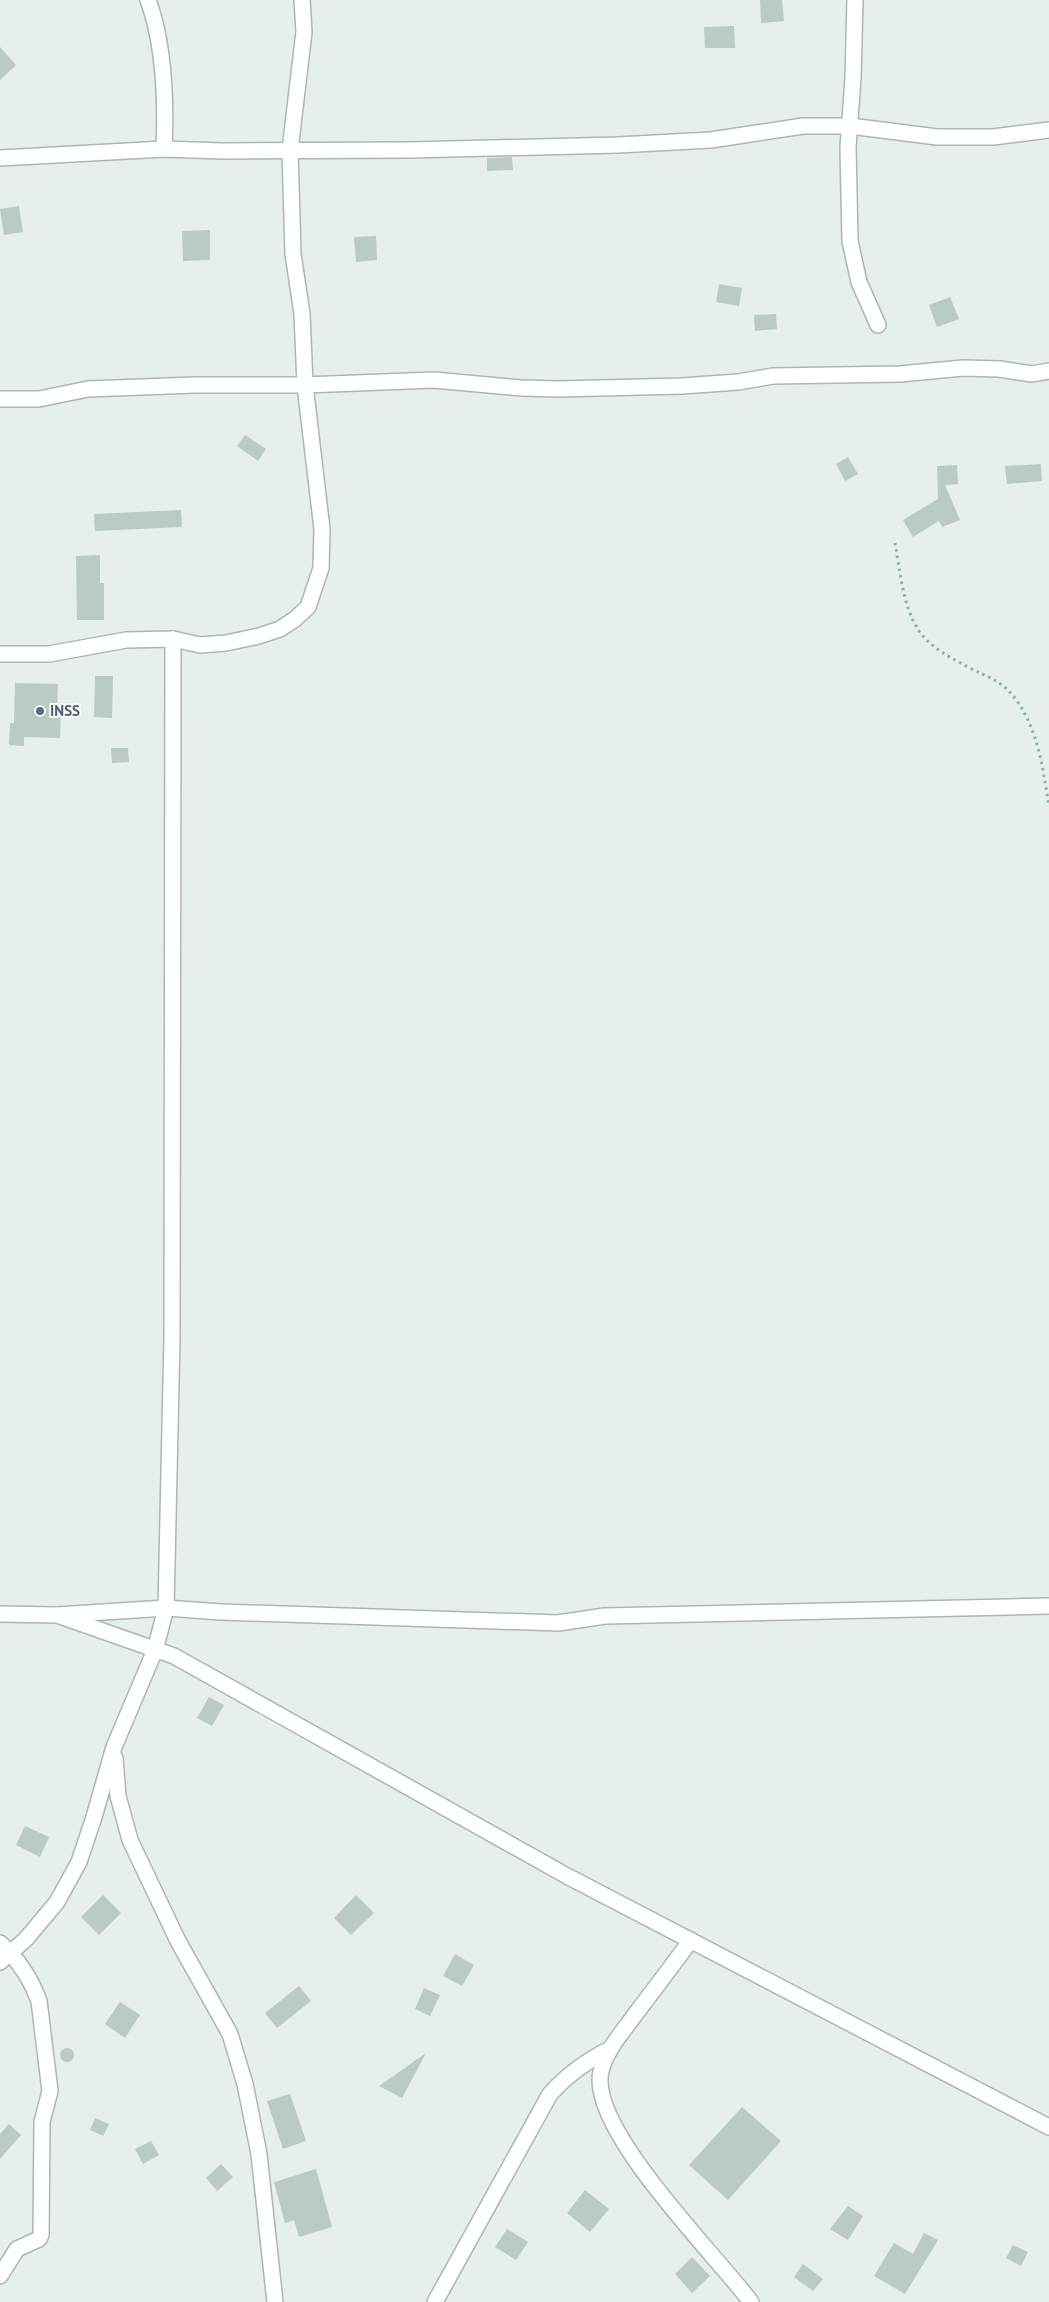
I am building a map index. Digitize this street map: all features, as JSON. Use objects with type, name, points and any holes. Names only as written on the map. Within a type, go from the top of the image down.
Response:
[{"type":"street","points":[[148,0],[156,20],[166,111],[164,149]]},
{"type":"street","points":[[0,654],[49,654],[126,640],[173,639],[200,645],[226,643],[259,636],[280,629],[295,619],[308,606],[321,568],[322,529],[305,385],[302,314],[293,254],[290,150],[304,32],[302,0]]},
{"type":"street","points":[[856,0],[848,185],[850,241],[859,282],[878,325]]},
{"type":"street","points":[[0,158],[164,149],[409,150],[627,144],[711,140],[803,126],[850,126],[937,138],[993,137],[1049,130]]},
{"type":"street","points":[[0,399],[39,399],[88,389],[195,385],[305,385],[434,380],[521,388],[559,389],[682,386],[738,382],[774,376],[900,374],[963,368],[999,369],[1032,374],[1049,371]]},
{"type":"street","points":[[0,2276],[17,2249],[39,2239],[41,2235],[42,2130],[50,2090],[39,2001],[31,1982],[4,1953],[26,1939],[57,1902],[79,1862],[114,1747],[155,1650],[166,1608],[172,1338],[173,639]]},
{"type":"street","points":[[0,1614],[57,1615],[166,1608],[221,1612],[558,1623],[605,1616],[1049,1606]]},
{"type":"street","points":[[57,1615],[174,1656],[567,1876],[1049,2126]]},
{"type":"street","points":[[114,1747],[118,1796],[130,1840],[178,1941],[230,2034],[245,2084],[259,2154],[275,2302]]},
{"type":"street","points":[[691,1940],[610,2049],[600,2071],[603,2104],[633,2158],[751,2302]]},
{"type":"street","points":[[435,2302],[550,2094],[563,2079],[588,2060],[610,2049]]},
{"type":"path","points":[[895,543],[904,594],[919,631],[939,651],[970,668],[995,678],[1017,701],[1036,739],[1049,806]]},
{"type":"building","points":[[760,0],[782,0],[784,21],[761,23]]},
{"type":"building","points":[[734,26],[735,48],[705,48],[704,27]]},
{"type":"building","points":[[0,47],[16,65],[0,80]]},
{"type":"building","points":[[512,157],[513,170],[487,171],[487,158]]},
{"type":"building","points":[[19,206],[23,232],[4,235],[0,209]]},
{"type":"building","points":[[210,230],[210,260],[183,261],[182,231]]},
{"type":"building","points":[[376,236],[377,260],[356,262],[354,237]]},
{"type":"building","points":[[719,284],[742,288],[739,306],[716,302]]},
{"type":"building","points":[[950,297],[959,319],[937,327],[929,305]]},
{"type":"building","points":[[776,314],[777,329],[755,331],[754,315]]},
{"type":"building","points":[[245,435],[266,449],[258,461],[237,446]]},
{"type":"building","points":[[848,457],[858,474],[845,481],[836,464]]},
{"type":"building","points":[[1041,464],[1042,481],[1007,484],[1005,466]]},
{"type":"building","points":[[957,465],[958,484],[945,485],[960,520],[942,527],[939,521],[913,537],[903,520],[938,499],[937,466]]},
{"type":"building","points":[[181,510],[182,527],[95,531],[94,514]]},
{"type":"building","points":[[100,555],[100,583],[104,583],[104,620],[77,620],[76,556]]},
{"type":"building","points":[[95,676],[113,676],[112,718],[94,717]]},
{"type":"building","points":[[15,683],[58,684],[57,710],[61,710],[60,738],[24,737],[24,746],[9,745],[10,723],[14,723]]},
{"type":"building","points":[[111,748],[128,748],[129,762],[112,763]]},
{"type":"building","points":[[209,1697],[224,1705],[212,1726],[197,1718]]},
{"type":"building","points":[[25,1826],[49,1837],[40,1857],[16,1845]]},
{"type":"building","points":[[103,1895],[121,1913],[99,1935],[81,1917]]},
{"type":"building","points":[[356,1895],[374,1913],[351,1935],[334,1918]]},
{"type":"building","points":[[455,1954],[474,1965],[462,1986],[443,1976]]},
{"type":"building","points":[[299,1986],[311,2001],[277,2028],[265,2013]]},
{"type":"building","points":[[424,1988],[440,1995],[430,2016],[415,2009]]},
{"type":"building","points":[[120,2002],[140,2015],[125,2038],[105,2024]]},
{"type":"building","points":[[64,2048],[70,2048],[74,2055],[70,2062],[64,2062],[60,2058],[60,2052]]},
{"type":"building","points":[[426,2053],[402,2098],[379,2086]]},
{"type":"building","points":[[290,2094],[306,2141],[283,2149],[267,2101]]},
{"type":"building","points":[[742,2107],[781,2141],[728,2200],[689,2165]]},
{"type":"building","points":[[95,2118],[109,2124],[103,2136],[90,2130]]},
{"type":"building","points":[[9,2124],[21,2135],[0,2159],[0,2134]]},
{"type":"building","points":[[151,2141],[159,2155],[143,2164],[135,2149]]},
{"type":"building","points":[[221,2164],[233,2177],[217,2191],[206,2178]]},
{"type":"building","points":[[316,2169],[332,2227],[299,2237],[294,2220],[285,2223],[274,2182]]},
{"type":"building","points":[[585,2190],[609,2209],[590,2232],[567,2213]]},
{"type":"building","points":[[848,2206],[863,2216],[848,2240],[830,2229]]},
{"type":"building","points":[[507,2229],[528,2242],[516,2260],[495,2247]]},
{"type":"building","points":[[924,2233],[938,2240],[905,2294],[874,2276],[894,2243],[913,2254]]},
{"type":"building","points":[[1013,2245],[1028,2252],[1021,2266],[1006,2258]]},
{"type":"building","points":[[692,2257],[710,2276],[692,2293],[675,2274]]},
{"type":"building","points":[[803,2264],[823,2279],[813,2291],[794,2277]]},
{"type":"place","name":"INSS","points":[[40,711]]}]
